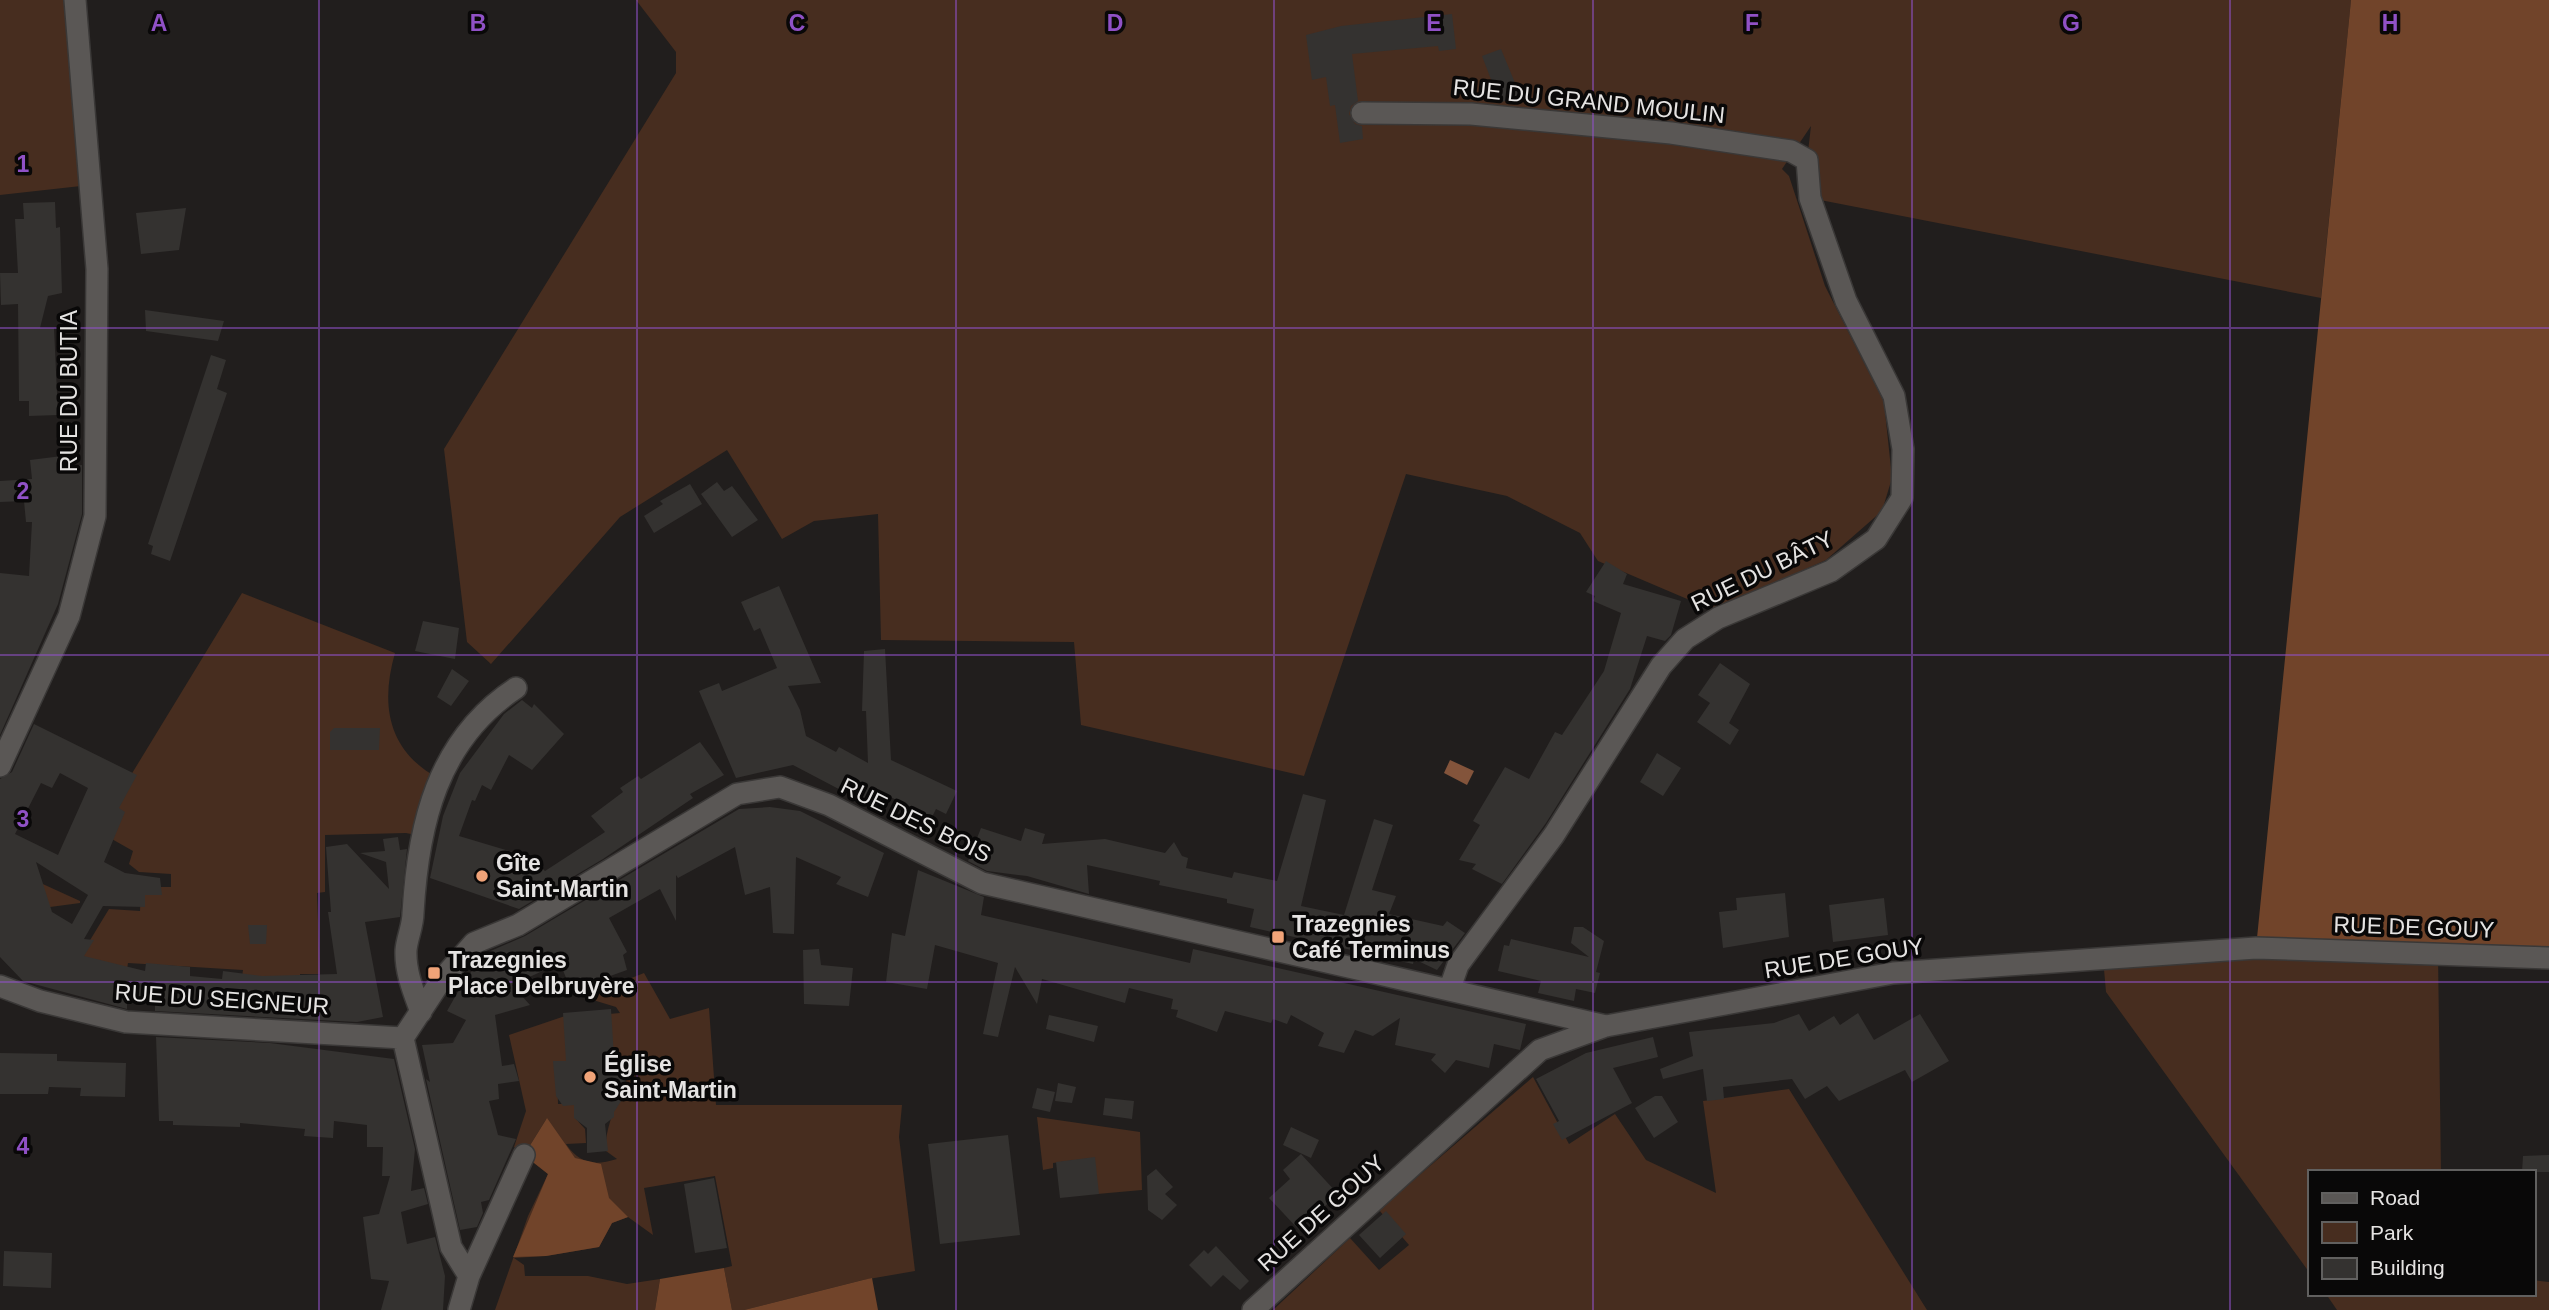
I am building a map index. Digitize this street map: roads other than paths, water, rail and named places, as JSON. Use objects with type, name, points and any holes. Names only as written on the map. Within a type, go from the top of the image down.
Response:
[{"type":"street","name":"RUE DU BUTIA","points":[[0,766],[69,616],[95,516],[97,269],[75,0]]},
{"type":"street","name":"RUE DU GRAND MOULIN","points":[[1362,113],[1436,112],[1671,133],[1791,151],[1807,160]]},
{"type":"street","name":"RUE DU BÂTY","points":[[1450,988],[1458,965],[1554,835],[1661,666],[1685,639],[1718,618],[1831,571],[1876,539],[1902,499],[1903,449],[1894,396],[1846,302],[1810,198],[1807,160]]},
{"type":"street","points":[[421,1012],[411,985],[406,949],[421,836],[438,778],[478,720],[516,688]]},
{"type":"street","name":"RUE DES BOIS","points":[[403,1038],[442,979],[474,943],[518,925],[737,794],[780,787],[829,805],[982,884],[1450,988],[1606,1026]]},
{"type":"street","name":"RUE DE GOUY","points":[[1253,1310],[1540,1050],[1606,1026],[1893,973],[1919,971],[2256,948],[2549,958]]},
{"type":"street","name":"RUE DU SEIGNEUR","points":[[0,986],[40,1001],[126,1022],[403,1038]]},
{"type":"street","points":[[403,1038],[451,1247],[469,1276]]},
{"type":"street","points":[[459,1310],[469,1276],[524,1155]]},
{"type":"place","name":"Gîte Saint-Martin","points":[[482,876]]},
{"type":"place","name":"Trazegnies Café Terminus","points":[[1278,937]]},
{"type":"place","name":"Trazegnies Place Delbruyère","points":[[434,973]]},
{"type":"place","name":"Église Saint-Martin","points":[[590,1077]]}]
